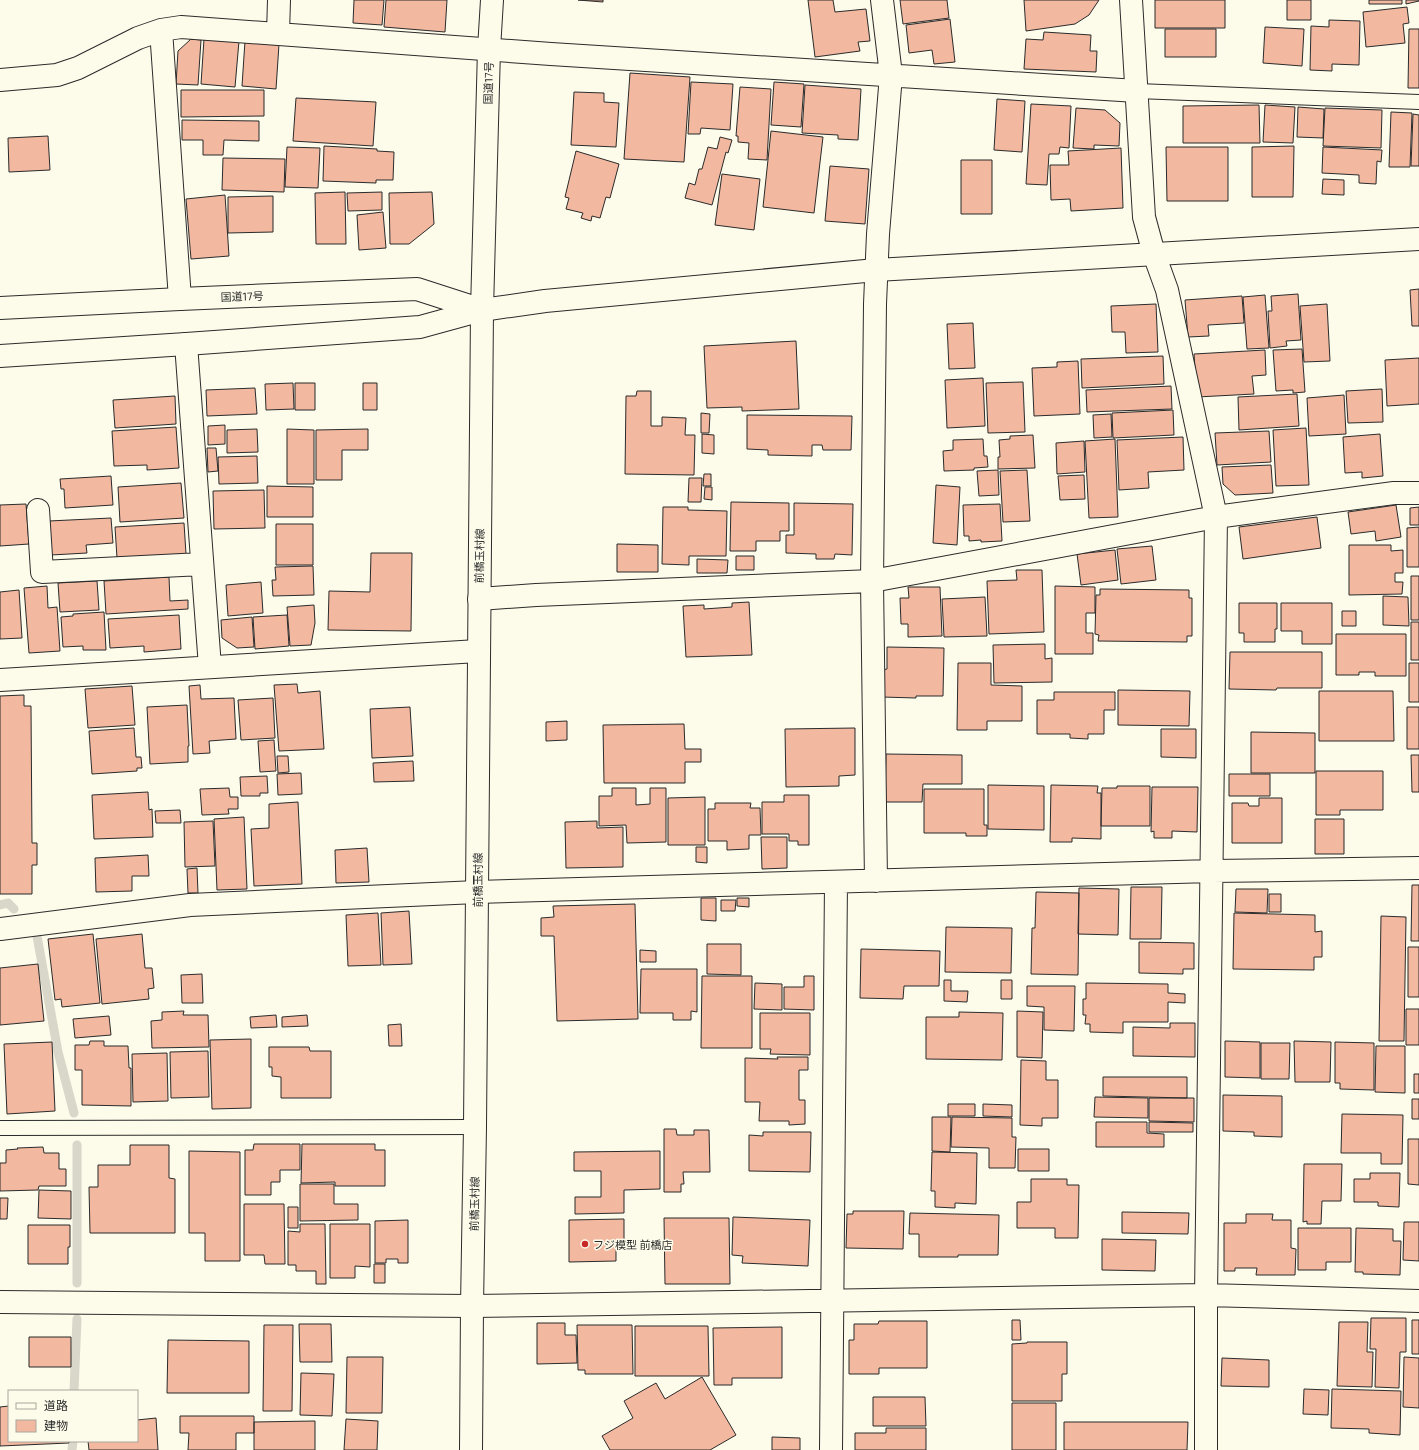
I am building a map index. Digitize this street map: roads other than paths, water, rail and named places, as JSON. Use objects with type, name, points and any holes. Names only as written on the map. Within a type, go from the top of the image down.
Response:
[{"type":"main road","points":[[278,34],[279,0]]},
{"type":"main road","name":"国道17号","points":[[0,308],[417,289],[482,310],[489,49],[492,0]]},
{"type":"main road","points":[[876,881],[872,582],[876,270],[891,75],[882,0]]},
{"type":"main road","points":[[1131,0],[1144,217],[1154,254],[1167,290],[1216,517],[1206,1295],[1206,1450]]},
{"type":"main road","points":[[0,80],[57,75],[78,68],[138,38],[161,30],[181,26],[489,49],[1137,91]]},
{"type":"main road","points":[[161,30],[180,299]]},
{"type":"main road","points":[[0,356],[420,327],[482,310],[553,301],[876,270],[1419,239]]},
{"type":"main road","name":"前橋玉村線","points":[[471,1450],[478,892],[478,651],[482,310]]},
{"type":"main road","points":[[186,344],[210,667]]},
{"type":"main road","points":[[479,599],[872,582],[1216,517],[1394,493],[1419,493]]},
{"type":"main road","points":[[38,510],[42,572],[202,564]]},
{"type":"main road","points":[[0,680],[478,651]]},
{"type":"main road","points":[[0,929],[190,905],[478,892],[1212,872],[1419,868]]},
{"type":"main road","points":[[832,1450],[836,882]]},
{"type":"main road","points":[[0,1302],[472,1306],[1206,1295],[1419,1300]]},
{"type":"lane","points":[[1137,91],[1419,102]]},
{"type":"lane","points":[[0,1128],[475,1127]]},
{"type":"waterway","points":[[0,905],[8,903],[14,909]]},
{"type":"waterway","points":[[37,936],[58,1052],[74,1113]]},
{"type":"waterway","points":[[77,1145],[77,1283]]},
{"type":"waterway","points":[[74,1390],[77,1319]]},
{"type":"waterway","points":[[72,1450],[73,1442]]},
{"type":"place","name":"フジ模型 前橋店","points":[[585,1244]]}]
